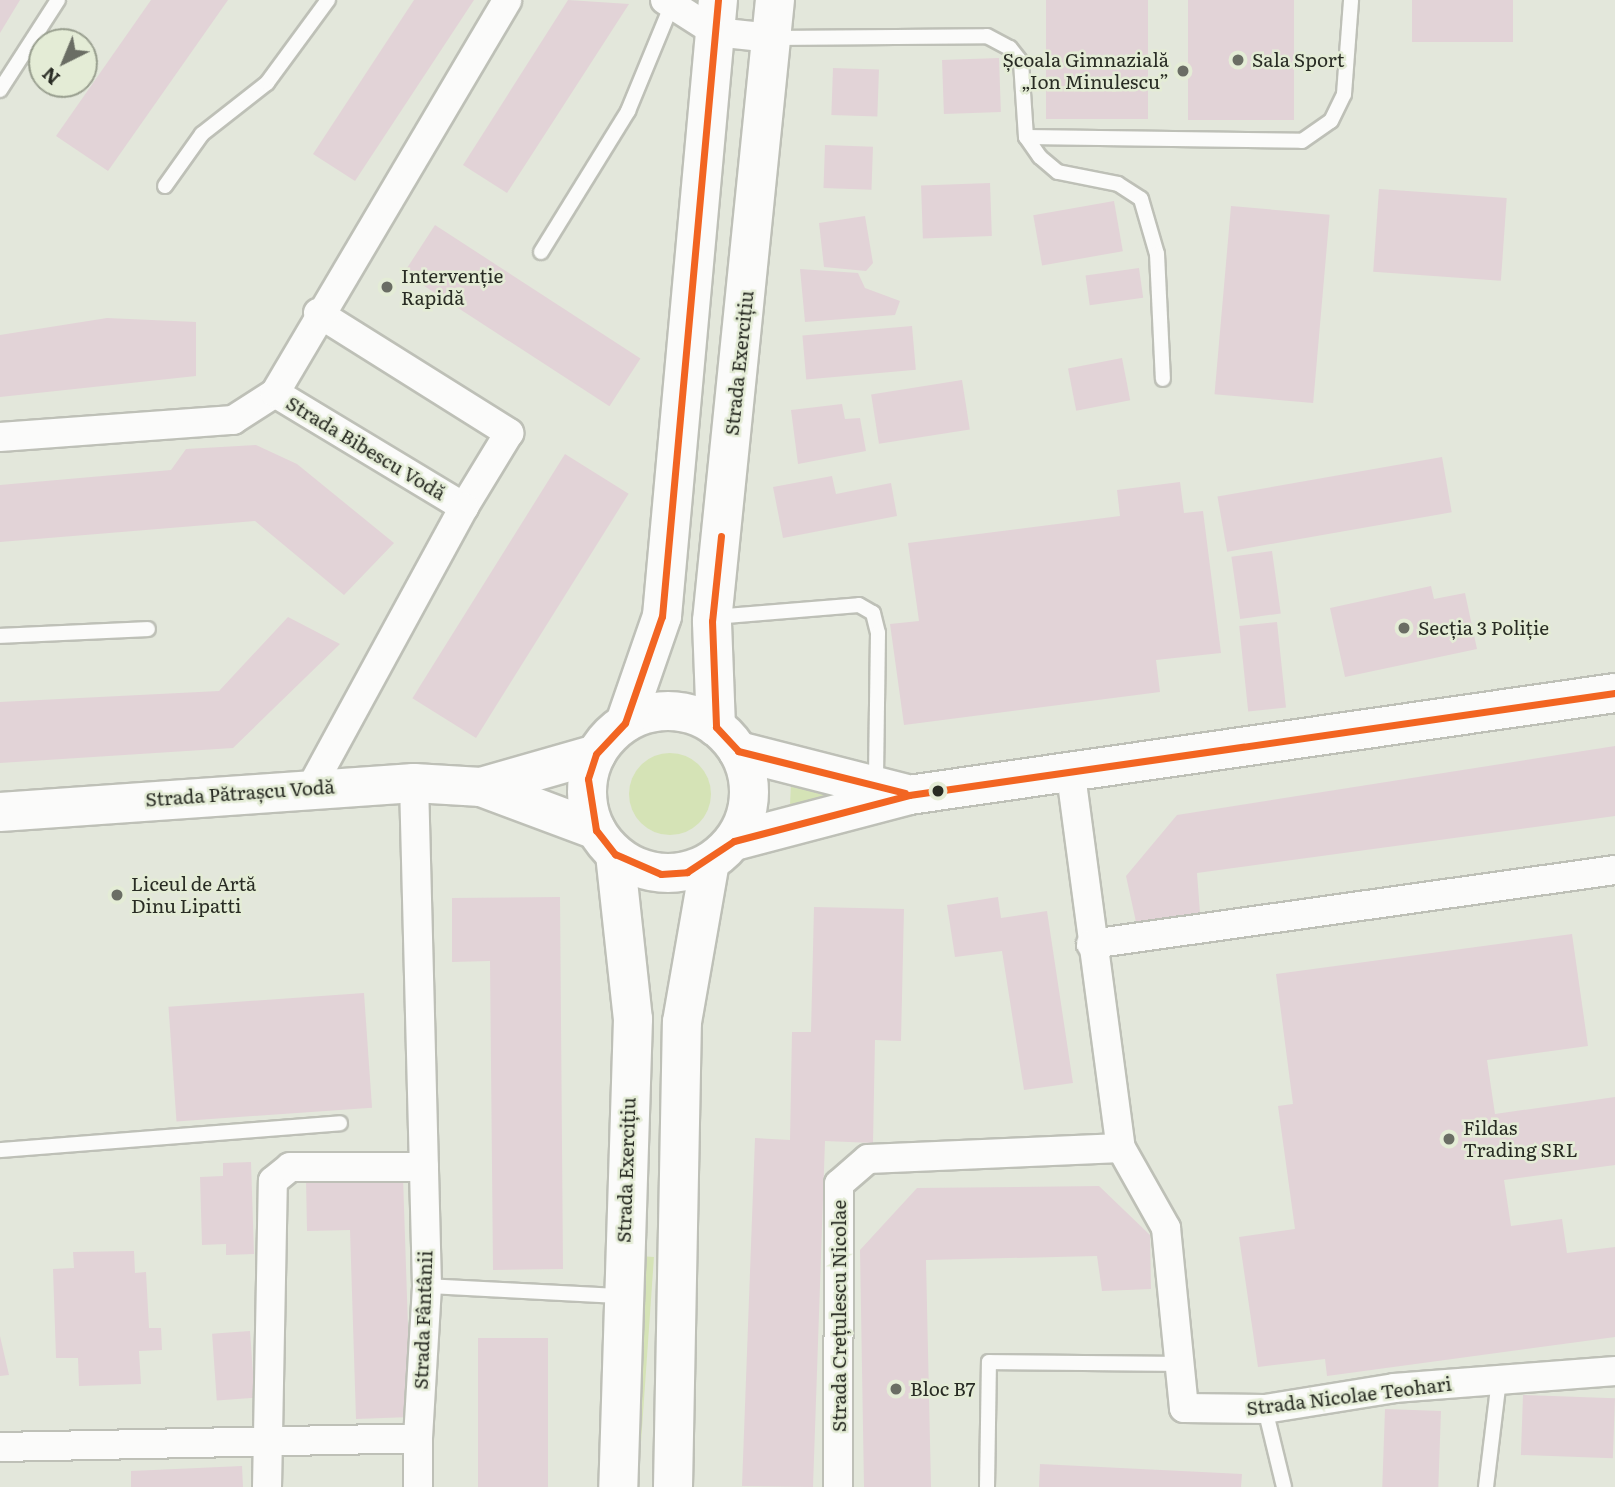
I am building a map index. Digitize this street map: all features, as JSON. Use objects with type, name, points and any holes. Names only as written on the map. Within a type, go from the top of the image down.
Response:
[{"type":"main road","name":"Strada Exercițiu","points":[[727,739],[713,617],[775,0]]},
{"type":"main road","points":[[481,787],[596,754],[625,723],[662,616],[717,16]]},
{"type":"main road","points":[[481,787],[606,842],[661,874],[893,790],[1072,775],[1615,693]]},
{"type":"main road","points":[[625,723],[671,711],[727,739],[893,790]]},
{"type":"main road","points":[[673,1487],[682,1022],[722,851],[749,796],[727,739]]},
{"type":"main road","points":[[596,754],[587,805],[606,842]]},
{"type":"main road","name":"Strada Pătrașcu Vodă","points":[[0,812],[312,786],[414,783],[481,787]]},
{"type":"main road","name":"Strada Exercițiu","points":[[606,842],[632,1019],[621,1296],[618,1487]]},
{"type":"street","points":[[275,393],[318,313],[507,0]]},
{"type":"street","points":[[669,2],[717,16],[772,38]]},
{"type":"street","points":[[318,313],[509,433],[464,508]]},
{"type":"street","name":"Strada Bibescu Vodă","points":[[0,437],[233,420],[275,393],[464,508],[312,786]]},
{"type":"street","name":"Strada Nicolae Teohari","points":[[1072,775],[1091,943],[1121,1148],[1166,1228],[1184,1408],[1265,1409],[1394,1388],[1615,1371]]},
{"type":"street","name":"Strada Fântânii","points":[[414,783],[427,1286],[418,1438],[418,1487]]},
{"type":"street","points":[[1091,943],[1615,870]]},
{"type":"street","name":"Strada Crețulescu Nicolae","points":[[838,1487],[839,1184],[868,1159],[1121,1148]]},
{"type":"street","points":[[267,1487],[270,1440],[272,1181],[290,1167],[424,1167]]},
{"type":"street","points":[[0,1447],[418,1438]]},
{"type":"lane","points":[[0,90],[58,0]]},
{"type":"lane","points":[[165,186],[202,134],[267,83],[328,0]]},
{"type":"lane","points":[[1026,137],[1310,138],[1331,121],[1345,94],[1351,0]]},
{"type":"lane","points":[[541,252],[628,111],[669,2]]},
{"type":"lane","points":[[772,38],[987,36],[1021,62],[1026,137],[1058,172],[1118,184],[1141,199],[1157,254],[1163,379]]},
{"type":"lane","points":[[713,617],[859,605],[873,613],[878,633],[893,790]]},
{"type":"lane","points":[[0,636],[148,629]]},
{"type":"lane","points":[[0,1150],[340,1123]]},
{"type":"lane","points":[[427,1286],[621,1296]]},
{"type":"lane","points":[[987,1487],[989,1362],[1178,1364]]},
{"type":"lane","points":[[1486,1487],[1499,1380]]},
{"type":"lane","points":[[1265,1409],[1284,1487]]},
{"type":"green space","points":[[670,753],[686,756],[699,765],[708,778],[711,794],[708,810],[699,823],[686,832],[670,835],[654,832],[641,823],[632,810],[629,794],[632,778],[641,765],[654,756]]},
{"type":"green space","points":[[791,783],[852,796],[790,805]]},
{"type":"green space","points":[[639,1256],[654,1257],[638,1487],[623,1486]]},
{"type":"building","points":[[0,0],[20,0],[0,33]]},
{"type":"building","points":[[151,0],[228,0],[108,171],[56,136],[83,98],[98,98],[98,76]]},
{"type":"building","points":[[414,0],[474,0],[355,181],[313,154]]},
{"type":"building","points":[[568,0],[629,4],[507,193],[463,165]]},
{"type":"building","points":[[1046,0],[1148,0],[1148,119],[1046,119]]},
{"type":"building","name":"Sala Sport","points":[[1188,0],[1294,0],[1294,120],[1188,120]]},
{"type":"building","points":[[1412,0],[1513,0],[1513,42],[1412,42]]},
{"type":"building","points":[[999,58],[1001,112],[944,114],[942,60]]},
{"type":"building","points":[[833,68],[879,70],[877,117],[831,115]]},
{"type":"building","points":[[825,145],[873,147],[871,190],[823,188]]},
{"type":"building","points":[[990,183],[992,236],[923,238],[921,185]]},
{"type":"building","points":[[1379,189],[1507,198],[1501,281],[1373,272]]},
{"type":"building","points":[[1114,201],[1123,251],[1042,265],[1033,215]]},
{"type":"building","points":[[1231,206],[1330,215],[1313,403],[1215,394]]},
{"type":"building","points":[[865,216],[873,263],[866,271],[824,267],[819,223]]},
{"type":"building","points":[[435,225],[640,358],[609,406],[404,273]]},
{"type":"building","points":[[1139,268],[1143,298],[1090,305],[1086,276]]},
{"type":"building","points":[[800,269],[858,273],[865,288],[900,301],[895,315],[805,322]]},
{"type":"building","points":[[107,318],[196,322],[196,376],[0,397],[0,335]]},
{"type":"building","points":[[912,326],[916,370],[806,379],[802,336]]},
{"type":"building","points":[[1122,358],[1130,400],[1076,411],[1068,368]]},
{"type":"building","points":[[962,380],[970,429],[879,444],[871,394]]},
{"type":"building","points":[[842,404],[845,419],[860,418],[866,451],[798,464],[791,410]]},
{"type":"building","points":[[256,445],[297,464],[394,543],[344,595],[255,521],[0,542],[0,485],[171,470],[186,449]]},
{"type":"building","points":[[565,454],[629,494],[476,738],[412,698]]},
{"type":"building","points":[[1442,457],[1452,512],[1227,552],[1217,497]]},
{"type":"building","points":[[832,476],[836,494],[891,483],[897,516],[783,538],[773,487]]},
{"type":"building","points":[[1180,482],[1184,513],[1203,511],[1221,653],[1156,660],[1160,692],[904,725],[890,624],[919,621],[908,543],[1120,516],[1117,490]]},
{"type":"building","points":[[1272,551],[1281,613],[1240,619],[1231,557]]},
{"type":"building","name":"Secția 3 Poliție","points":[[1431,586],[1434,599],[1465,593],[1477,649],[1345,677],[1330,608]]},
{"type":"building","points":[[288,617],[340,644],[233,748],[0,763],[0,702],[219,691]]},
{"type":"building","points":[[1277,622],[1286,708],[1248,712],[1239,626]]},
{"type":"building","points":[[1615,746],[1615,816],[1197,873],[1200,913],[1136,922],[1126,876],[1177,815]]},
{"type":"building","points":[[560,897],[563,1269],[493,1270],[490,961],[452,962],[452,898]]},
{"type":"building","points":[[998,897],[1001,918],[1047,911],[1073,1083],[1024,1090],[1002,951],[955,957],[947,905]]},
{"type":"building","points":[[814,907],[904,909],[901,1041],[875,1040],[873,1143],[825,1141],[813,1487],[742,1486],[755,1138],[790,1140],[792,1032],[811,1032]]},
{"type":"building","name":"Fildas Trading SRL","points":[[1572,934],[1588,1046],[1487,1060],[1495,1114],[1615,1097],[1615,1165],[1504,1180],[1511,1226],[1562,1219],[1567,1253],[1615,1247],[1615,1337],[1327,1376],[1325,1359],[1258,1367],[1239,1237],[1295,1229],[1278,1106],[1293,1104],[1276,974]]},
{"type":"building","points":[[364,993],[372,1108],[176,1121],[168,1007]]},
{"type":"building","points":[[251,1162],[254,1254],[226,1255],[226,1244],[202,1245],[200,1177],[223,1176],[223,1163]]},
{"type":"building","points":[[403,1177],[411,1417],[356,1419],[350,1230],[307,1231],[306,1179]]},
{"type":"building","name":"Bloc B7","points":[[1099,1186],[1150,1235],[1151,1289],[1102,1291],[1097,1256],[926,1260],[931,1487],[864,1487],[860,1250],[917,1188]]},
{"type":"building","points":[[134,1251],[135,1273],[146,1272],[149,1328],[161,1328],[162,1350],[139,1351],[141,1384],[79,1386],[78,1358],[56,1358],[53,1269],[74,1268],[73,1252]]},
{"type":"building","points":[[250,1331],[255,1398],[217,1400],[212,1334]]},
{"type":"building","points":[[0,1336],[9,1375],[0,1376]]},
{"type":"building","points":[[478,1338],[548,1338],[548,1487],[478,1487]]},
{"type":"building","points":[[1523,1395],[1615,1398],[1613,1458],[1521,1455]]},
{"type":"building","points":[[1385,1409],[1441,1411],[1438,1487],[1382,1487]]},
{"type":"building","points":[[1040,1464],[1242,1474],[1241,1487],[1039,1487]]},
{"type":"building","points":[[242,1466],[243,1487],[131,1487],[131,1471]]},
{"type":"transit line","points":[[718,0],[662,616],[625,723],[596,754],[588,779],[596,830],[615,854],[661,874],[687,872],[734,841],[909,795],[1615,693]]},
{"type":"transit line","points":[[721,536],[712,621],[716,727],[738,751],[905,793]]},
{"type":"place","name":"Sala Sport","points":[[1238,60]]},
{"type":"place","name":"Școala Gimnazială „Ion Minulescu”","points":[[1183,71]]},
{"type":"place","name":"Intervenție Rapidă","points":[[387,287]]},
{"type":"place","name":"Secția 3 Poliție","points":[[1404,628]]},
{"type":"place","name":"Liceul de Artă Dinu Lipatti","points":[[117,895]]},
{"type":"place","name":"Fildas Trading SRL","points":[[1449,1139]]},
{"type":"place","name":"Bloc B7","points":[[896,1389]]}]
